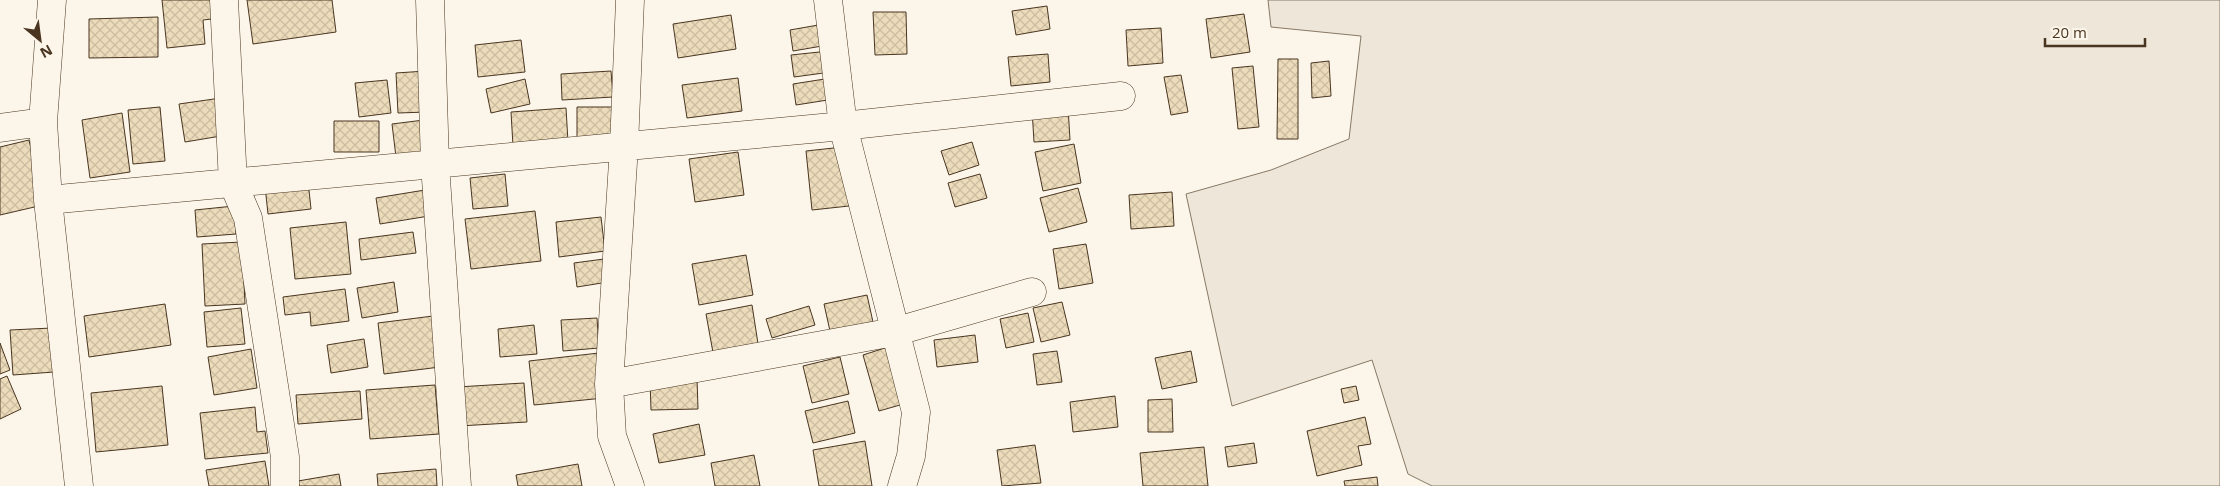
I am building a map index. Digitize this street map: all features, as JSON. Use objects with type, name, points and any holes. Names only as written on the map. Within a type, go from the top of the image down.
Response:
[{"type":"street","points":[[52,0],[43,122],[48,200],[79,486]]},
{"type":"street","points":[[224,0],[234,183],[248,218],[285,457],[285,486]]},
{"type":"street","points":[[430,0],[435,164],[456,486]]},
{"type":"street","points":[[630,0],[624,146],[609,384],[612,436],[630,486]]},
{"type":"street","points":[[828,0],[843,126],[894,332],[916,412],[911,456],[902,486]]},
{"type":"street","points":[[48,200],[843,126],[1121,96]]},
{"type":"street","points":[[0,128],[43,122]]},
{"type":"street","points":[[609,384],[894,332],[1032,292]]},
{"type":"shaded area","points":[[1268,0],[2220,0],[2220,486],[1432,486],[1408,474],[1372,360],[1232,406],[1186,194],[1271,170],[1349,139],[1361,36],[1271,27]]},
{"type":"building","points":[[162,0],[219,0],[221,18],[203,20],[205,44],[167,48]]},
{"type":"building","points":[[247,0],[332,0],[336,32],[253,44]]},
{"type":"building","points":[[1047,6],[1050,29],[1016,35],[1012,11]]},
{"type":"building","points":[[873,12],[906,12],[907,54],[875,55]]},
{"type":"building","points":[[1244,14],[1250,52],[1211,58],[1206,19]]},
{"type":"building","points":[[731,15],[736,49],[678,58],[673,24]]},
{"type":"building","points":[[158,17],[158,57],[89,58],[89,19]]},
{"type":"building","points":[[824,24],[828,45],[793,51],[790,30]]},
{"type":"building","points":[[1161,28],[1163,63],[1128,66],[1126,30]]},
{"type":"building","points":[[521,40],[525,72],[478,77],[475,45]]},
{"type":"building","points":[[829,51],[831,72],[794,77],[791,55]]},
{"type":"building","points":[[1048,54],[1050,82],[1011,86],[1008,57]]},
{"type":"building","points":[[1278,59],[1298,59],[1298,139],[1277,139]]},
{"type":"building","points":[[1329,61],[1331,96],[1312,98],[1311,63]]},
{"type":"building","points":[[1253,66],[1259,127],[1238,129],[1232,68]]},
{"type":"building","points":[[426,71],[427,112],[398,113],[396,73]]},
{"type":"building","points":[[611,71],[613,97],[562,100],[561,74]]},
{"type":"building","points":[[1181,75],[1188,112],[1171,115],[1164,77]]},
{"type":"building","points":[[738,78],[742,111],[687,118],[682,85]]},
{"type":"building","points":[[831,78],[834,99],[796,105],[793,84]]},
{"type":"building","points":[[525,79],[530,104],[491,113],[486,89]]},
{"type":"building","points":[[387,80],[391,113],[359,117],[355,83]]},
{"type":"building","points":[[221,98],[227,135],[185,142],[179,104]]},
{"type":"building","points":[[160,107],[165,161],[133,164],[128,110]]},
{"type":"building","points":[[577,107],[613,107],[613,137],[577,137]]},
{"type":"building","points":[[1068,107],[1070,140],[1034,142],[1032,109]]},
{"type":"building","points":[[566,108],[568,142],[513,146],[511,112]]},
{"type":"building","points":[[122,113],[130,172],[90,178],[82,120]]},
{"type":"building","points":[[424,120],[427,154],[396,157],[392,124]]},
{"type":"building","points":[[334,121],[379,121],[379,152],[334,152]]},
{"type":"building","points":[[29,140],[43,205],[0,215],[0,147]]},
{"type":"building","points":[[972,142],[979,165],[949,175],[941,151]]},
{"type":"building","points":[[1074,144],[1081,183],[1043,191],[1035,152]]},
{"type":"building","points":[[843,147],[849,206],[812,210],[806,151]]},
{"type":"building","points":[[738,152],[744,195],[695,202],[689,159]]},
{"type":"building","points":[[505,174],[508,206],[473,209],[470,178]]},
{"type":"building","points":[[980,174],[987,198],[955,207],[948,183]]},
{"type":"building","points":[[308,181],[311,209],[268,214],[265,186]]},
{"type":"building","points":[[1078,188],[1087,222],[1049,232],[1040,198]]},
{"type":"building","points":[[425,190],[429,216],[380,224],[376,198]]},
{"type":"building","points":[[1172,192],[1174,226],[1131,229],[1129,195]]},
{"type":"building","points":[[234,206],[236,234],[197,237],[195,210]]},
{"type":"building","points":[[535,211],[541,261],[471,269],[465,219]]},
{"type":"building","points":[[601,217],[605,251],[559,257],[556,222]]},
{"type":"building","points":[[346,222],[351,274],[295,279],[290,228]]},
{"type":"building","points":[[413,232],[416,253],[361,260],[359,239]]},
{"type":"building","points":[[242,242],[245,304],[205,306],[202,244]]},
{"type":"building","points":[[1086,244],[1093,283],[1059,289],[1053,249]]},
{"type":"building","points":[[746,255],[753,295],[699,305],[692,264]]},
{"type":"building","points":[[604,259],[608,282],[577,287],[574,263]]},
{"type":"building","points":[[394,282],[398,312],[362,318],[357,288]]},
{"type":"building","points":[[345,289],[349,321],[311,326],[310,312],[285,315],[283,297]]},
{"type":"building","points":[[867,295],[873,322],[830,331],[824,304]]},
{"type":"building","points":[[1062,302],[1070,335],[1041,342],[1033,308]]},
{"type":"building","points":[[165,304],[171,345],[89,357],[84,316]]},
{"type":"building","points":[[752,305],[759,350],[714,358],[706,314]]},
{"type":"building","points":[[809,306],[815,325],[772,338],[766,319]]},
{"type":"building","points":[[241,308],[245,344],[207,347],[204,312]]},
{"type":"building","points":[[1028,313],[1034,342],[1006,348],[1000,319]]},
{"type":"building","points":[[433,316],[440,367],[384,374],[378,323]]},
{"type":"building","points":[[597,318],[599,348],[563,351],[561,320]]},
{"type":"building","points":[[534,325],[537,354],[500,357],[498,329]]},
{"type":"building","points":[[52,328],[54,372],[13,375],[10,330]]},
{"type":"building","points":[[975,335],[978,362],[937,367],[934,340]]},
{"type":"building","points":[[364,339],[368,367],[331,373],[327,345]]},
{"type":"building","points":[[0,343],[10,370],[0,374]]},
{"type":"building","points":[[891,346],[907,403],[879,411],[863,355]]},
{"type":"building","points":[[251,349],[257,388],[214,395],[208,357]]},
{"type":"building","points":[[1057,351],[1062,382],[1037,385],[1033,354]]},
{"type":"building","points":[[1191,351],[1197,382],[1162,389],[1155,358]]},
{"type":"building","points":[[599,353],[604,398],[534,405],[529,361]]},
{"type":"building","points":[[840,357],[849,394],[812,403],[803,366]]},
{"type":"building","points":[[7,376],[21,409],[0,419],[0,379]]},
{"type":"building","points":[[697,378],[698,409],[651,410],[650,380]]},
{"type":"building","points":[[524,383],[527,422],[459,426],[457,387]]},
{"type":"building","points":[[435,385],[439,434],[370,439],[366,390]]},
{"type":"building","points":[[162,386],[168,445],[96,452],[91,393]]},
{"type":"building","points":[[1356,386],[1359,400],[1344,403],[1341,389]]},
{"type":"building","points":[[360,391],[362,419],[298,424],[296,395]]},
{"type":"building","points":[[1115,396],[1118,427],[1073,432],[1070,402]]},
{"type":"building","points":[[1172,399],[1173,432],[1148,432],[1148,400]]},
{"type":"building","points":[[848,401],[855,433],[813,443],[805,411]]},
{"type":"building","points":[[255,407],[257,432],[265,431],[268,453],[205,459],[200,413]]},
{"type":"building","points":[[1365,417],[1371,444],[1358,446],[1362,465],[1317,476],[1307,431]]},
{"type":"building","points":[[699,424],[705,455],[659,463],[653,434]]},
{"type":"building","points":[[865,441],[872,486],[819,486],[813,450]]},
{"type":"building","points":[[1254,443],[1257,463],[1228,467],[1225,447]]},
{"type":"building","points":[[1035,445],[1041,483],[1002,486],[997,450]]},
{"type":"building","points":[[1204,447],[1208,486],[1143,486],[1140,453]]},
{"type":"building","points":[[754,455],[760,486],[715,486],[711,463]]},
{"type":"building","points":[[265,461],[269,486],[209,486],[206,470]]},
{"type":"building","points":[[578,464],[582,486],[518,486],[516,475]]},
{"type":"building","points":[[436,469],[437,486],[378,486],[377,474]]},
{"type":"building","points":[[339,474],[341,486],[299,486],[298,481]]},
{"type":"building","points":[[1377,477],[1378,486],[1345,486],[1344,481]]}]
